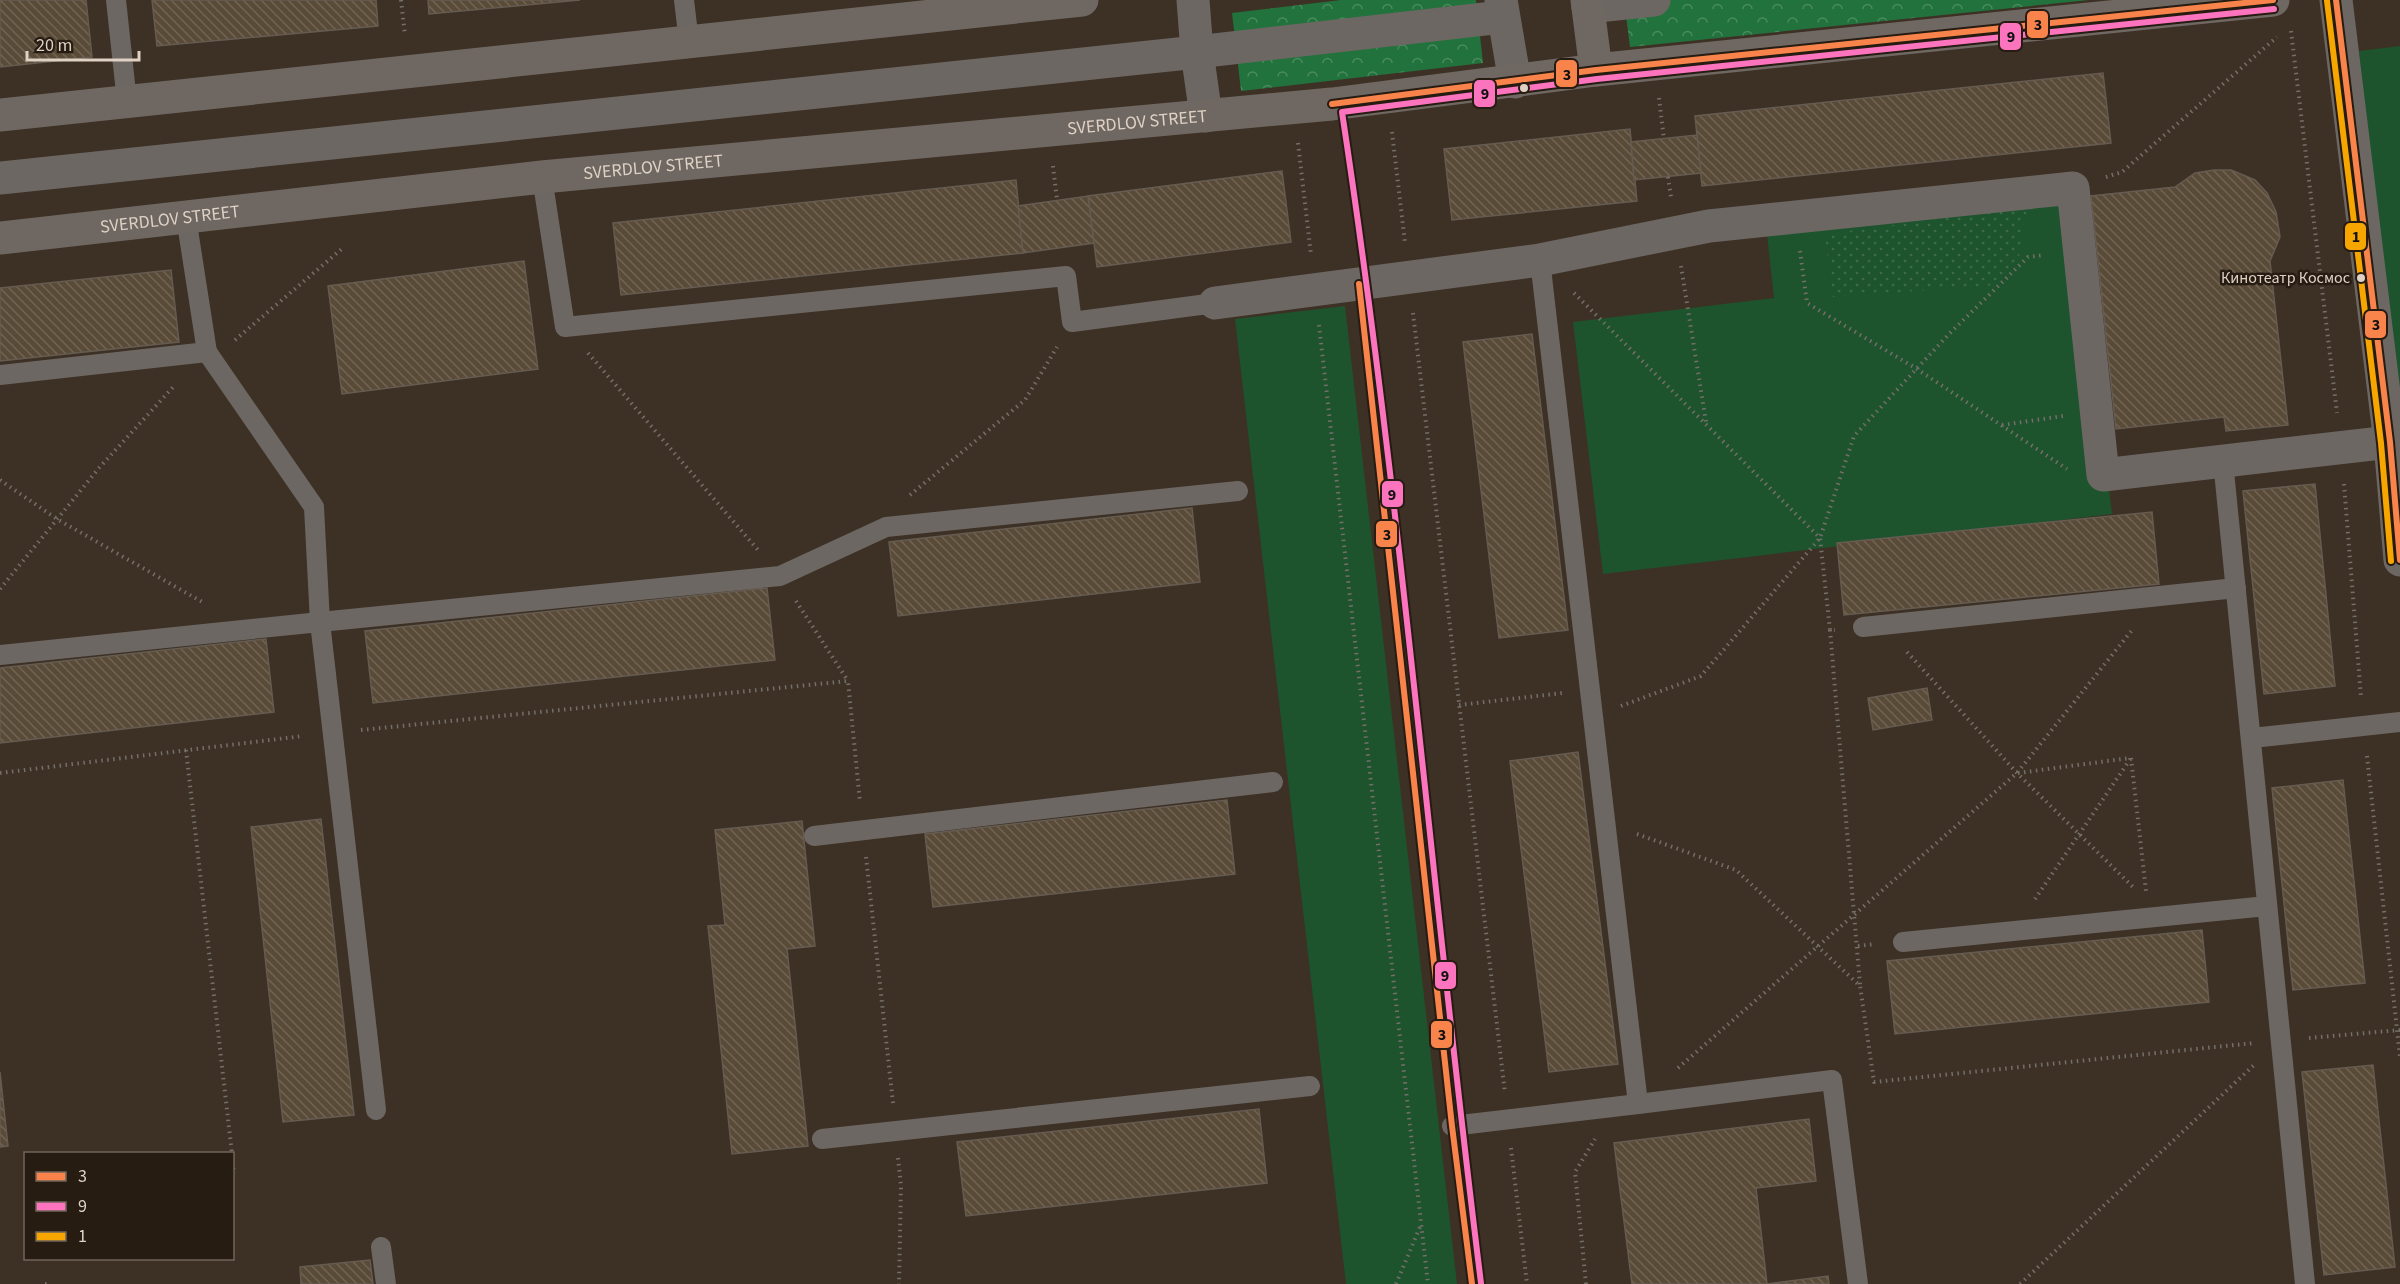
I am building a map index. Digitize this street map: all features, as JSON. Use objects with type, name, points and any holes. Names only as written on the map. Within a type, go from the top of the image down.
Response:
[{"type":"street","points":[[0,115],[1082,0]]},
{"type":"street","points":[[1193,0],[1197,52],[1206,116]]},
{"type":"street","points":[[1596,70],[1588,4],[1654,0]]},
{"type":"street","name":"SVERDLOV STREET","points":[[0,238],[542,177],[1206,116],[1515,82],[1596,70],[2273,0]]},
{"type":"street","points":[[2336,0],[2390,442],[2400,560]]},
{"type":"street","points":[[0,178],[1197,52],[1502,8],[1515,82]]},
{"type":"street","points":[[1215,303],[1540,260],[1709,226],[2073,188],[2103,475],[2390,442]]},
{"type":"lane","points":[[116,0],[127,102]]},
{"type":"lane","points":[[684,0],[689,42]]},
{"type":"lane","points":[[542,177],[565,327],[1066,276],[1072,322],[1215,303]]},
{"type":"lane","points":[[186,217],[207,352],[314,507],[320,622],[376,1110]]},
{"type":"lane","points":[[1540,260],[1638,1104]]},
{"type":"lane","points":[[0,375],[207,352]]},
{"type":"lane","points":[[2223,461],[2305,1284]]},
{"type":"lane","points":[[0,655],[780,576],[886,527],[1238,491]]},
{"type":"lane","points":[[1872,626],[2236,588]]},
{"type":"lane","points":[[2252,738],[2400,723]]},
{"type":"lane","points":[[814,836],[1273,782]]},
{"type":"lane","points":[[1903,942],[2014,932],[2148,909],[2267,906]]},
{"type":"lane","points":[[1452,1126],[1832,1080],[1858,1284]]},
{"type":"lane","points":[[822,1138],[1310,1086]]},
{"type":"lane","points":[[381,1247],[387,1284]]},
{"type":"path","points":[[401,0],[405,35]]},
{"type":"path","points":[[2073,188],[2121,172],[2291,25],[2342,448],[2364,726],[2399,1030],[2400,1057]]},
{"type":"path","points":[[1659,97],[1664,139]]},
{"type":"path","points":[[1391,128],[1527,1284]]},
{"type":"path","points":[[1297,138],[1428,1284]]},
{"type":"path","points":[[1053,166],[1057,200]]},
{"type":"path","points":[[1668,177],[1706,423]]},
{"type":"path","points":[[1796,217],[1807,303],[1917,369],[2076,475]]},
{"type":"path","points":[[0,589],[99,468],[207,352],[218,354],[344,247]]},
{"type":"path","points":[[1592,717],[1701,676],[1820,538],[1854,436],[2028,258],[2080,249]]},
{"type":"path","points":[[1540,260],[1820,538],[1860,986],[1874,1082],[2399,1030]]},
{"type":"path","points":[[905,525],[903,501],[1025,400],[1072,322]]},
{"type":"path","points":[[565,327],[780,576],[848,681],[901,1185],[899,1284]]},
{"type":"path","points":[[2001,425],[2097,412]]},
{"type":"path","points":[[0,480],[57,519],[250,629]]},
{"type":"path","points":[[1638,1104],[1816,946],[2018,773],[2160,596]]},
{"type":"path","points":[[1830,630],[1872,626],[2080,834],[2148,909]]},
{"type":"path","points":[[0,773],[332,733],[848,681]]},
{"type":"path","points":[[1459,705],[1589,690]]},
{"type":"path","points":[[186,750],[231,1152]]},
{"type":"path","points":[[2018,773],[2131,758]]},
{"type":"path","points":[[2014,932],[2131,758]]},
{"type":"path","points":[[2131,758],[2148,909]]},
{"type":"path","points":[[1605,822],[1736,870],[1860,986]]},
{"type":"path","points":[[2020,1284],[2281,1040]]},
{"type":"path","points":[[1586,1284],[1575,1172],[1613,1108]]},
{"type":"path","points":[[1396,1284],[1421,1224]]},
{"type":"green space","points":[[1341,0],[1476,0],[1483,63],[1241,91],[1232,13]]},
{"type":"green space","points":[[1624,0],[2089,0],[1630,47]]},
{"type":"green space","points":[[2400,46],[2400,420],[2359,51]]},
{"type":"green space","points":[[2073,188],[2112,514],[1603,574],[1573,322],[1774,298],[1766,225]]},
{"type":"green space","points":[[2027,208],[2017,268],[1996,285],[1833,297],[1825,234]]},
{"type":"green space","points":[[1345,306],[1457,1284],[1346,1284],[1235,319]]},
{"type":"building","points":[[0,0],[86,0],[92,57],[0,67]]},
{"type":"building","points":[[152,0],[376,0],[378,26],[157,46]]},
{"type":"building","points":[[428,0],[580,0],[429,14]]},
{"type":"building","points":[[2103,73],[2111,143],[1702,186],[1695,116]]},
{"type":"building","points":[[1630,129],[1637,201],[1452,220],[1444,149]]},
{"type":"building","points":[[1697,135],[1701,173],[1634,180],[1631,142]]},
{"type":"building","points":[[2231,170],[2255,180],[2267,193],[2276,212],[2280,237],[2270,261],[2288,425],[2226,431],[2224,417],[2116,429],[2091,196],[2175,187],[2195,173]]},
{"type":"building","points":[[1282,171],[1291,242],[1097,267],[1088,196]]},
{"type":"building","points":[[1016,180],[1023,253],[621,295],[613,223]]},
{"type":"building","points":[[1088,196],[1094,243],[1023,253],[1018,206]]},
{"type":"building","points":[[524,261],[538,369],[342,394],[328,286]]},
{"type":"building","points":[[171,270],[179,342],[0,361],[0,288]]},
{"type":"building","points":[[1532,334],[1568,630],[1499,638],[1463,342]]},
{"type":"building","points":[[2315,484],[2335,686],[2264,694],[2243,491]]},
{"type":"building","points":[[1192,508],[1200,582],[898,616],[889,542]]},
{"type":"building","points":[[2152,512],[2159,584],[1844,615],[1837,543]]},
{"type":"building","points":[[767,588],[775,660],[373,703],[365,631]]},
{"type":"building","points":[[266,639],[274,712],[0,743],[0,668]]},
{"type":"building","points":[[1927,688],[1932,720],[1873,730],[1868,698]]},
{"type":"building","points":[[1578,752],[1618,1064],[1549,1072],[1510,761]]},
{"type":"building","points":[[2343,780],[2365,983],[2293,990],[2272,788]]},
{"type":"building","points":[[1227,800],[1235,874],[933,907],[925,834]]},
{"type":"building","points":[[321,819],[354,1115],[283,1122],[251,827]]},
{"type":"building","points":[[802,821],[815,946],[787,949],[808,1146],[732,1154],[708,926],[725,925],[715,830]]},
{"type":"building","points":[[2202,930],[2209,1002],[1895,1034],[1887,961]]},
{"type":"building","points":[[2373,1065],[2395,1267],[2324,1275],[2302,1072]]},
{"type":"building","points":[[0,1072],[8,1146],[0,1147]]},
{"type":"building","points":[[1259,1109],[1267,1183],[966,1216],[957,1142]]},
{"type":"building","points":[[1809,1119],[1816,1181],[1756,1188],[1767,1284],[1632,1284],[1614,1143]]},
{"type":"building","points":[[370,1260],[373,1284],[301,1284],[300,1267]]},
{"type":"building","points":[[1828,1276],[1829,1284],[1767,1284]]},
{"type":"transit line","name":"3","points":[[1332,104],[1596,70],[2273,0]]},
{"type":"transit line","name":"3","points":[[2336,0],[2390,442],[2400,560]]},
{"type":"transit line","name":"1","points":[[2327,1],[2381,443],[2391,561]]},
{"type":"transit line","name":"9","points":[[1481,1283],[1382,404],[1342,112],[1597,79],[2274,9]]},
{"type":"transit line","name":"3","points":[[1359,284],[1452,1126],[1472,1284]]},
{"type":"place","name":"Кинотеатр Космос","points":[[2361,278]]}]
